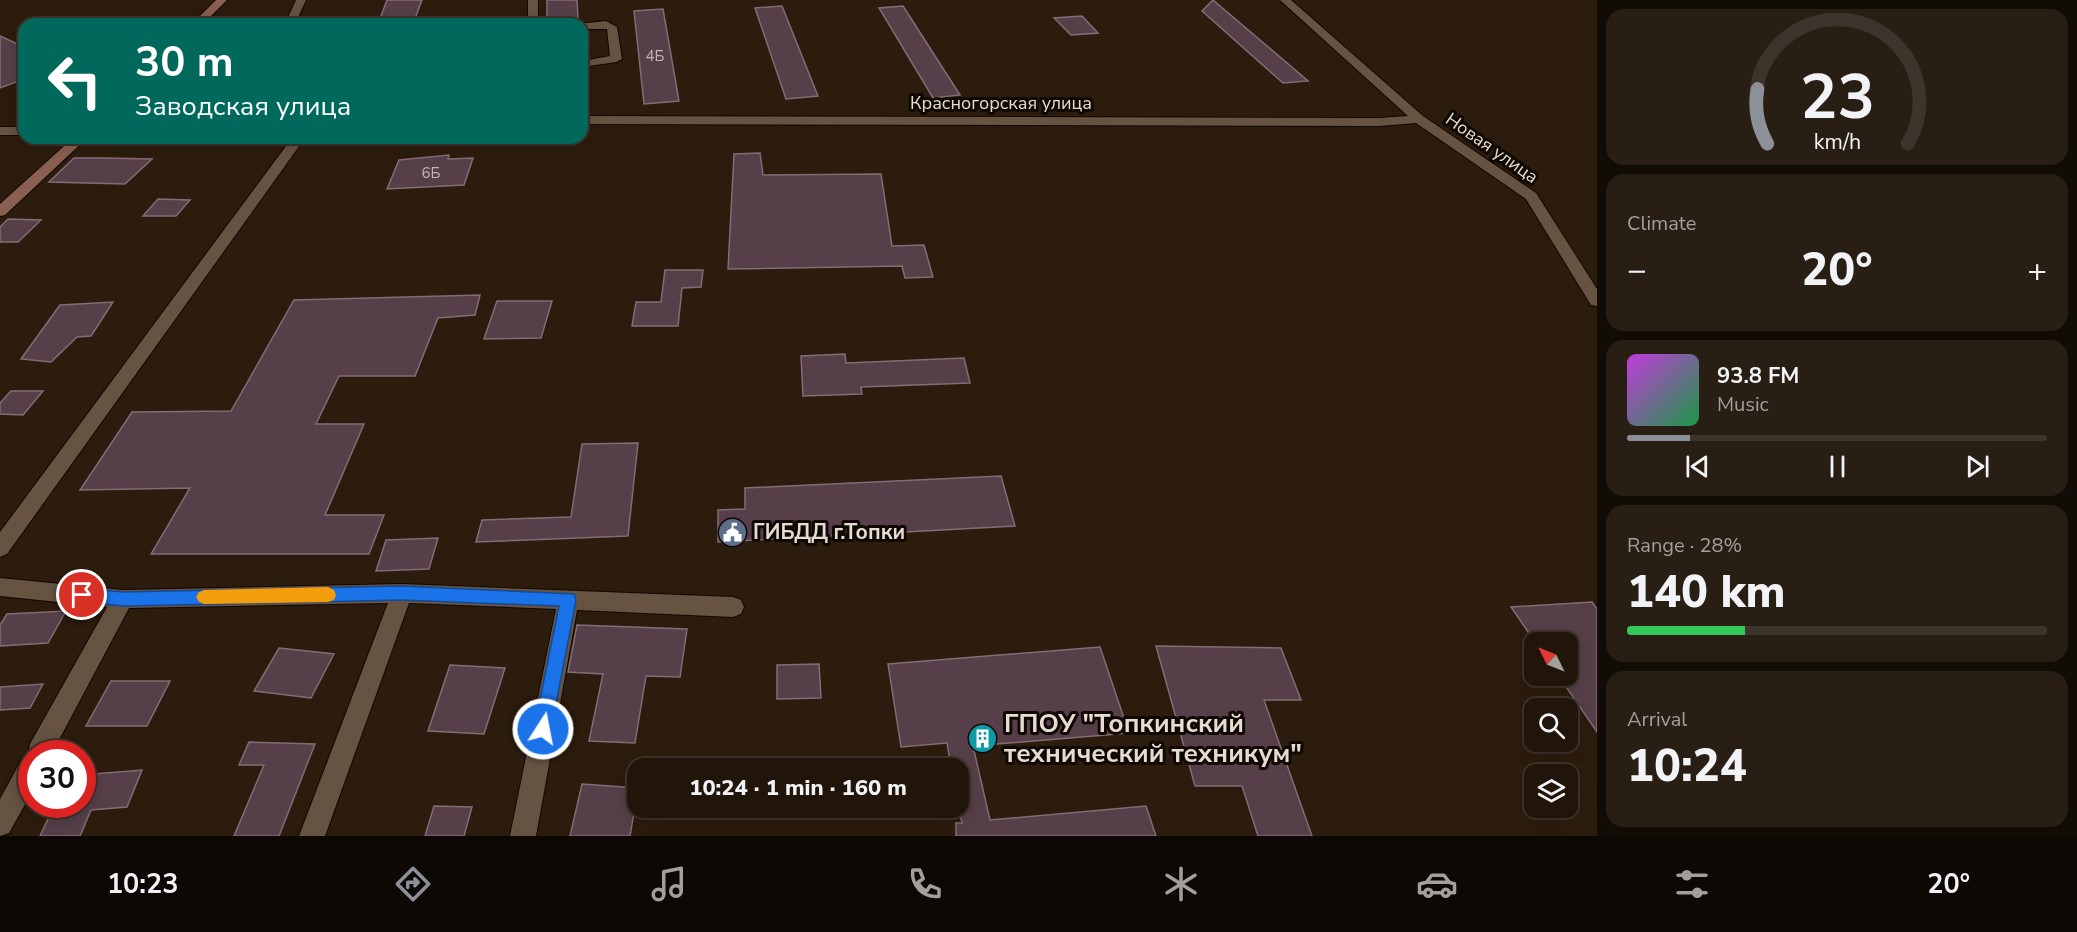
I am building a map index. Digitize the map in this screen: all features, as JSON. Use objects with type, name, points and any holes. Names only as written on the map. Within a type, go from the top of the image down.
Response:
[{"type":"street","points":[[203,18],[222,0]]},
{"type":"street","points":[[293,18],[301,0]]},
{"type":"street","points":[[533,0],[533,18]]},
{"type":"street","name":"Новая улица","points":[[1285,0],[1419,119],[1531,196],[1597,302]]},
{"type":"street","points":[[588,26],[606,24],[612,27],[616,59],[588,62]]},
{"type":"street","name":"Красногорская улица","points":[[588,120],[1379,122],[1419,119]]},
{"type":"street","points":[[0,131],[18,131]]},
{"type":"street","points":[[0,212],[74,144]]},
{"type":"street","points":[[0,548],[295,144]]},
{"type":"street","points":[[0,587],[123,599],[402,593],[733,607]]},
{"type":"street","points":[[312,836],[402,593]]},
{"type":"street","points":[[46,740],[123,599]]},
{"type":"street","points":[[523,836],[568,600]]},
{"type":"street","points":[[0,824],[18,791]]},
{"type":"building","points":[[387,0],[422,0],[415,18],[380,18]]},
{"type":"building","points":[[547,0],[577,0],[578,18],[547,18]]},
{"type":"building","points":[[1213,0],[1308,81],[1283,83],[1202,11]]},
{"type":"building","points":[[782,6],[818,96],[786,99],[755,8]]},
{"type":"building","points":[[903,6],[960,95],[933,98],[879,8]]},
{"type":"building","points":[[663,9],[679,101],[644,104],[634,11]]},
{"type":"building","points":[[1082,16],[1098,33],[1071,35],[1054,18]]},
{"type":"building","points":[[0,36],[18,44],[18,81],[0,88]]},
{"type":"building","points":[[760,153],[763,175],[881,174],[892,246],[924,245],[933,277],[905,278],[902,266],[728,269],[734,154]]},
{"type":"building","points":[[449,155],[448,159],[473,158],[464,185],[387,189],[399,160]]},
{"type":"building","points":[[74,158],[152,159],[125,184],[49,182]]},
{"type":"building","points":[[158,199],[190,200],[176,216],[143,216]]},
{"type":"building","points":[[8,219],[41,220],[18,242],[0,242],[0,227]]},
{"type":"building","points":[[665,270],[703,270],[701,287],[682,288],[678,326],[632,326],[636,302],[661,302]]},
{"type":"building","points":[[480,295],[475,315],[438,318],[415,376],[339,376],[316,424],[364,424],[325,515],[384,515],[369,554],[151,554],[190,488],[80,490],[132,412],[231,411],[294,300]]},
{"type":"building","points":[[497,301],[552,301],[541,338],[484,339]]},
{"type":"building","points":[[113,302],[91,336],[77,337],[51,362],[21,359],[60,305]]},
{"type":"building","points":[[845,354],[846,363],[964,358],[970,383],[861,387],[862,394],[803,396],[801,356]]},
{"type":"building","points":[[11,391],[43,391],[23,415],[0,414],[0,403]]},
{"type":"building","points":[[638,443],[628,536],[476,542],[482,520],[571,517],[582,444]]},
{"type":"building","points":[[1001,476],[1015,526],[718,542],[718,510],[745,509],[745,488]]},
{"type":"building","points":[[438,538],[429,569],[376,571],[386,540]]},
{"type":"building","points":[[1592,602],[1597,609],[1597,732],[1578,704],[1578,698],[1574,698],[1566,686],[1578,686],[1578,632],[1528,632],[1511,607]]},
{"type":"building","points":[[66,611],[48,643],[0,646],[0,625],[7,614]]},
{"type":"building","points":[[577,625],[687,629],[680,677],[646,676],[635,743],[589,741],[603,674],[568,672]]},
{"type":"building","name":"ГПОУ \"Топкинский технический техникум\"","points":[[1156,646],[1281,648],[1301,700],[1264,700],[1312,836],[1258,836],[1242,786],[1195,786]]},
{"type":"building","name":"ГПОУ \"Топкинский технический техникум\"","points":[[1100,647],[1129,733],[973,746],[990,820],[1146,806],[1156,836],[956,836],[956,823],[962,823],[961,818],[969,818],[969,758],[949,758],[947,743],[901,747],[888,664]]},
{"type":"building","points":[[279,648],[334,654],[311,698],[254,691]]},
{"type":"building","points":[[819,664],[821,698],[777,699],[777,665]]},
{"type":"building","points":[[450,665],[505,668],[484,734],[428,731]]},
{"type":"building","points":[[111,681],[170,681],[147,726],[86,726]]},
{"type":"building","points":[[43,684],[30,708],[0,710],[0,687]]},
{"type":"building","points":[[249,742],[315,744],[279,836],[234,836],[264,765],[239,765]]},
{"type":"building","points":[[142,770],[127,807],[96,810],[96,774]]},
{"type":"building","points":[[582,784],[627,787],[627,818],[633,818],[630,836],[570,836]]},
{"type":"building","points":[[434,806],[472,807],[464,836],[425,836]]},
{"type":"building","points":[[48,818],[88,818],[80,836],[40,836]]},
{"type":"slow traffic","points":[[204,597],[328,595]]},
{"type":"place","name":"ГИБДД г.Топки","points":[[732,532]]},
{"type":"place","name":"ГПОУ \"Топкинский технический техникум\"","points":[[983,738]]},
{"type":"route","points":[[82,595],[123,599],[402,593],[568,600],[543,729]]}]
